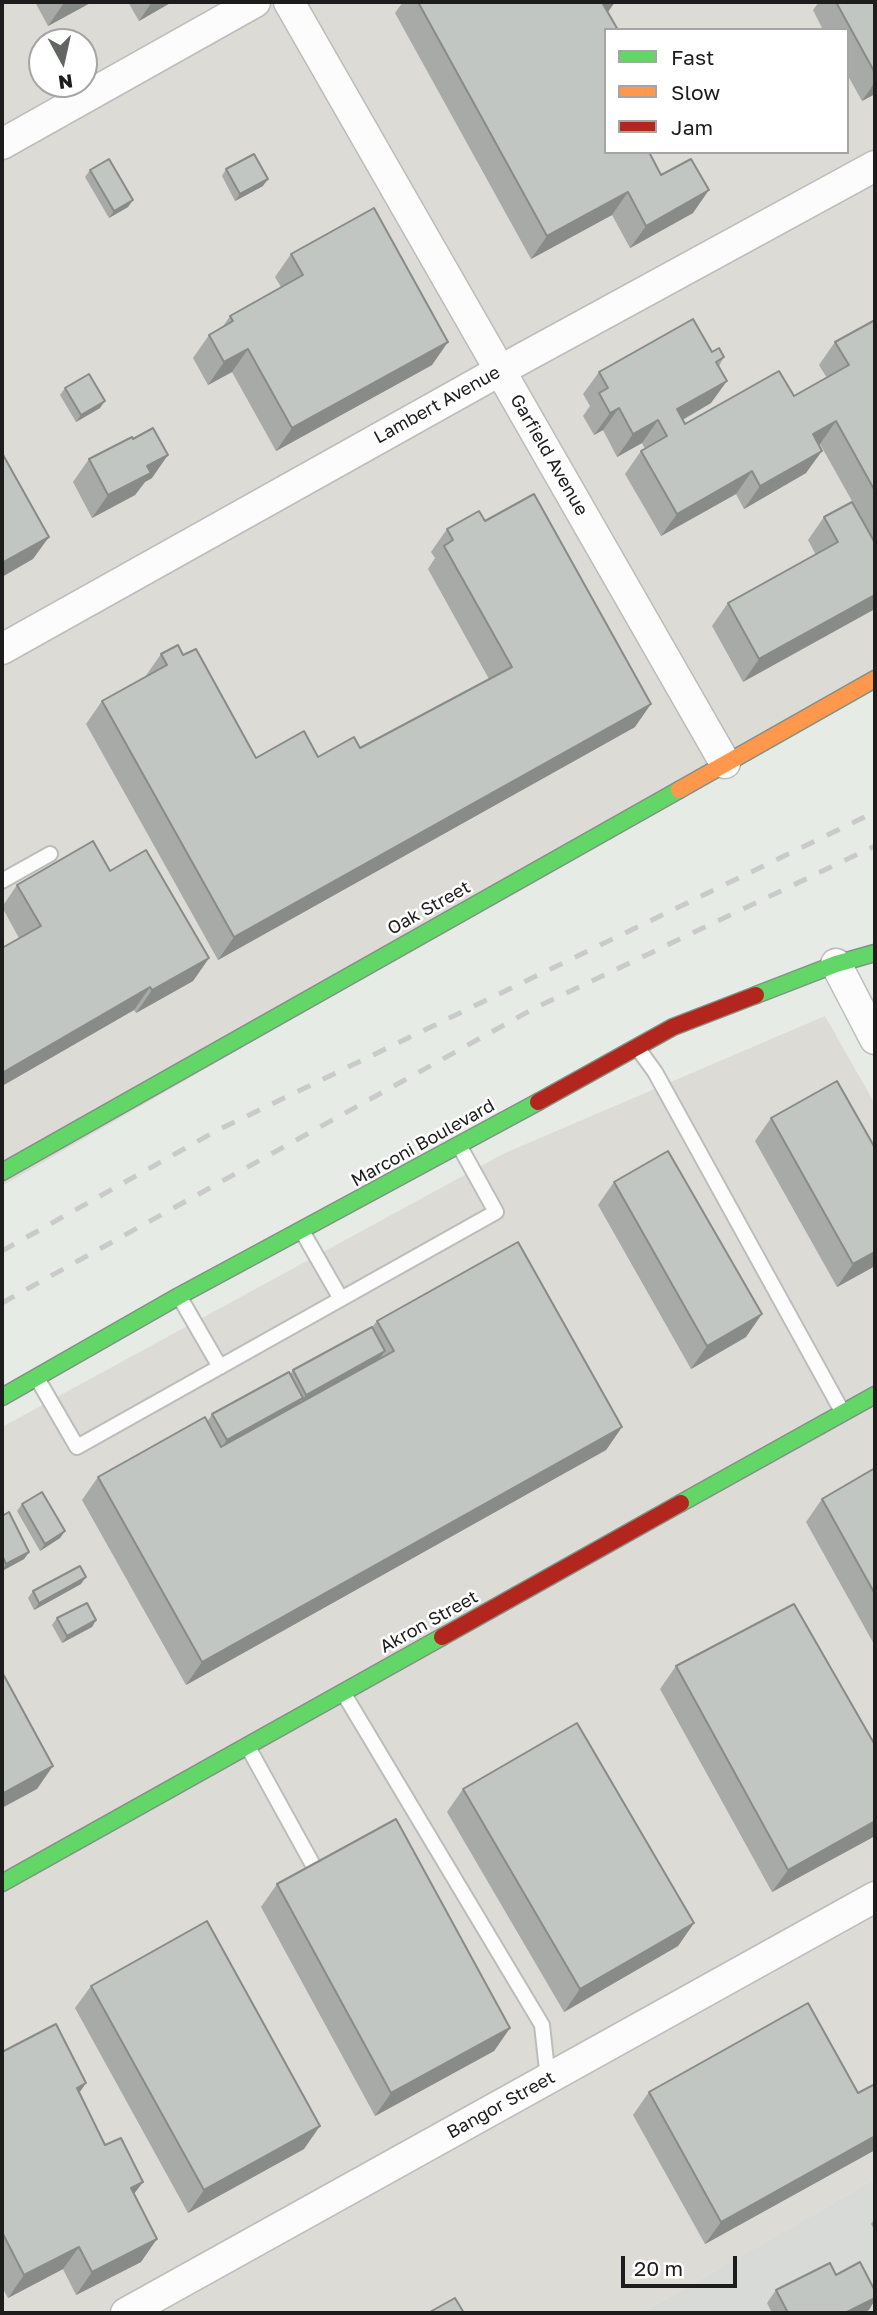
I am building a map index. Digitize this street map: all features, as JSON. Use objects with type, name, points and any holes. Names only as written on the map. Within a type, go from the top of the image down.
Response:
[{"type":"street","points":[[2,144],[255,2]]},
{"type":"street","name":"Garfield Avenue","points":[[289,2],[725,764]]},
{"type":"street","name":"Lambert Avenue","points":[[2,649],[501,370],[875,166]]},
{"type":"street","name":"Oak Street","points":[[2,1172],[875,679]]},
{"type":"street","name":"Marconi Boulevard","points":[[2,1397],[179,1296],[460,1146],[673,1027],[836,964],[875,953]]},
{"type":"street","points":[[836,964],[875,1040]]},
{"type":"street","name":"Akron Street","points":[[2,1883],[875,1395]]},
{"type":"street","name":"Bangor Street","points":[[126,2313],[875,1897]]},
{"type":"lane","points":[[2,881],[50,855]]},
{"type":"lane","points":[[636,1046],[655,1072],[843,1413]]},
{"type":"lane","points":[[36,1378],[78,1447],[496,1212],[460,1146]]},
{"type":"lane","points":[[303,1231],[341,1300]]},
{"type":"lane","points":[[179,1296],[220,1367]]},
{"type":"lane","points":[[343,1692],[542,2025],[548,2079]]},
{"type":"lane","points":[[247,1745],[313,1865]]},
{"type":"shaded area","points":[[2,2],[875,2],[875,683],[2,1186]]},
{"type":"shaded area","points":[[825,1016],[875,1104],[875,2179],[641,2313],[2,2313],[2,1427],[505,1153]]},
{"type":"shaded area","points":[[875,2179],[875,2313],[641,2313]]},
{"type":"building","points":[[418,2],[607,2],[603,4],[617,28],[604,28],[604,154],[650,154],[661,175],[691,159],[709,190],[646,226],[628,192],[547,236]]},
{"type":"building","points":[[836,2],[875,2],[875,73]]},
{"type":"building","points":[[254,154],[268,179],[240,194],[226,169]]},
{"type":"building","points":[[109,159],[133,200],[114,211],[90,170]]},
{"type":"building","points":[[374,208],[448,342],[292,428],[248,349],[224,362],[209,335],[233,321],[230,316],[303,275],[291,254]]},
{"type":"building","points":[[693,319],[712,352],[719,348],[724,357],[716,362],[727,381],[677,409],[685,424],[779,371],[794,396],[849,365],[835,342],[875,320],[875,491],[836,421],[813,434],[822,451],[760,486],[752,471],[677,514],[641,451],[667,436],[658,420],[633,434],[619,408],[610,413],[599,393],[608,388],[599,372]]},
{"type":"building","points":[[89,374],[105,401],[81,415],[65,388]]},
{"type":"building","points":[[153,428],[168,455],[147,466],[151,473],[108,495],[89,459]]},
{"type":"building","points":[[2,453],[49,537],[2,563]]},
{"type":"building","points":[[534,494],[651,704],[234,937],[102,701],[167,665],[161,654],[178,645],[183,655],[196,649],[256,758],[304,731],[318,757],[354,737],[360,748],[512,667],[444,546],[453,540],[447,529],[479,511],[485,521]]},
{"type":"building","points":[[852,502],[875,543],[875,595],[759,659],[728,603],[838,542],[824,517]]},
{"type":"building","points":[[93,841],[110,871],[146,850],[209,958],[152,990],[150,987],[2,1073],[2,948],[41,926],[17,885]]},
{"type":"building","points":[[837,1081],[875,1148],[875,1252],[853,1264],[771,1118]]},
{"type":"building","points":[[668,1151],[762,1314],[707,1346],[614,1182]]},
{"type":"building","points":[[518,1242],[622,1427],[202,1662],[98,1477],[205,1417],[221,1447],[394,1351],[377,1321]]},
{"type":"building","points":[[372,1327],[385,1351],[306,1395],[293,1370]]},
{"type":"building","points":[[289,1372],[303,1398],[227,1440],[212,1414]]},
{"type":"building","points":[[875,1468],[875,1594],[822,1499]]},
{"type":"building","points":[[42,1492],[65,1531],[45,1544],[22,1504]]},
{"type":"building","points":[[9,1512],[29,1552],[6,1564],[2,1555],[2,1516]]},
{"type":"building","points":[[80,1566],[86,1577],[39,1603],[33,1591]]},
{"type":"building","points":[[87,1603],[96,1620],[67,1636],[57,1618]]},
{"type":"building","points":[[794,1604],[875,1745],[875,1821],[788,1870],[676,1666]]},
{"type":"building","points":[[2,1672],[53,1766],[2,1794]]},
{"type":"building","points":[[577,1723],[694,1923],[580,1989],[463,1789]]},
{"type":"building","points":[[396,1819],[510,2028],[391,2093],[277,1884]]},
{"type":"building","points":[[207,1921],[320,2126],[204,2190],[91,1986]]},
{"type":"building","points":[[808,2003],[858,2093],[875,2084],[875,2136],[721,2222],[649,2092]]},
{"type":"building","points":[[56,2024],[86,2083],[77,2088],[105,2145],[121,2138],[143,2182],[131,2188],[157,2239],[92,2272],[79,2247],[24,2275],[2,2232],[2,2052]]},
{"type":"building","points":[[860,2262],[875,2291],[875,2298],[845,2313],[788,2313],[776,2290],[830,2263],[836,2275]]},
{"type":"building","points":[[455,2298],[464,2313],[428,2313]]},
{"type":"railway","points":[[2,1251],[216,1131],[875,812]]},
{"type":"railway","points":[[2,1303],[533,1009],[875,846]]},
{"type":"traffic: fast","points":[[2,1172],[679,790]]},
{"type":"traffic: fast","points":[[756,995],[836,964],[875,953]]},
{"type":"traffic: fast","points":[[2,1397],[179,1296],[538,1102]]},
{"type":"traffic: fast","points":[[681,1503],[875,1395]]},
{"type":"traffic: fast","points":[[2,1883],[442,1637]]},
{"type":"traffic: slow","points":[[679,790],[875,679]]},
{"type":"traffic: jam","points":[[538,1102],[673,1027],[756,995]]},
{"type":"traffic: jam","points":[[442,1637],[681,1503]]}]
